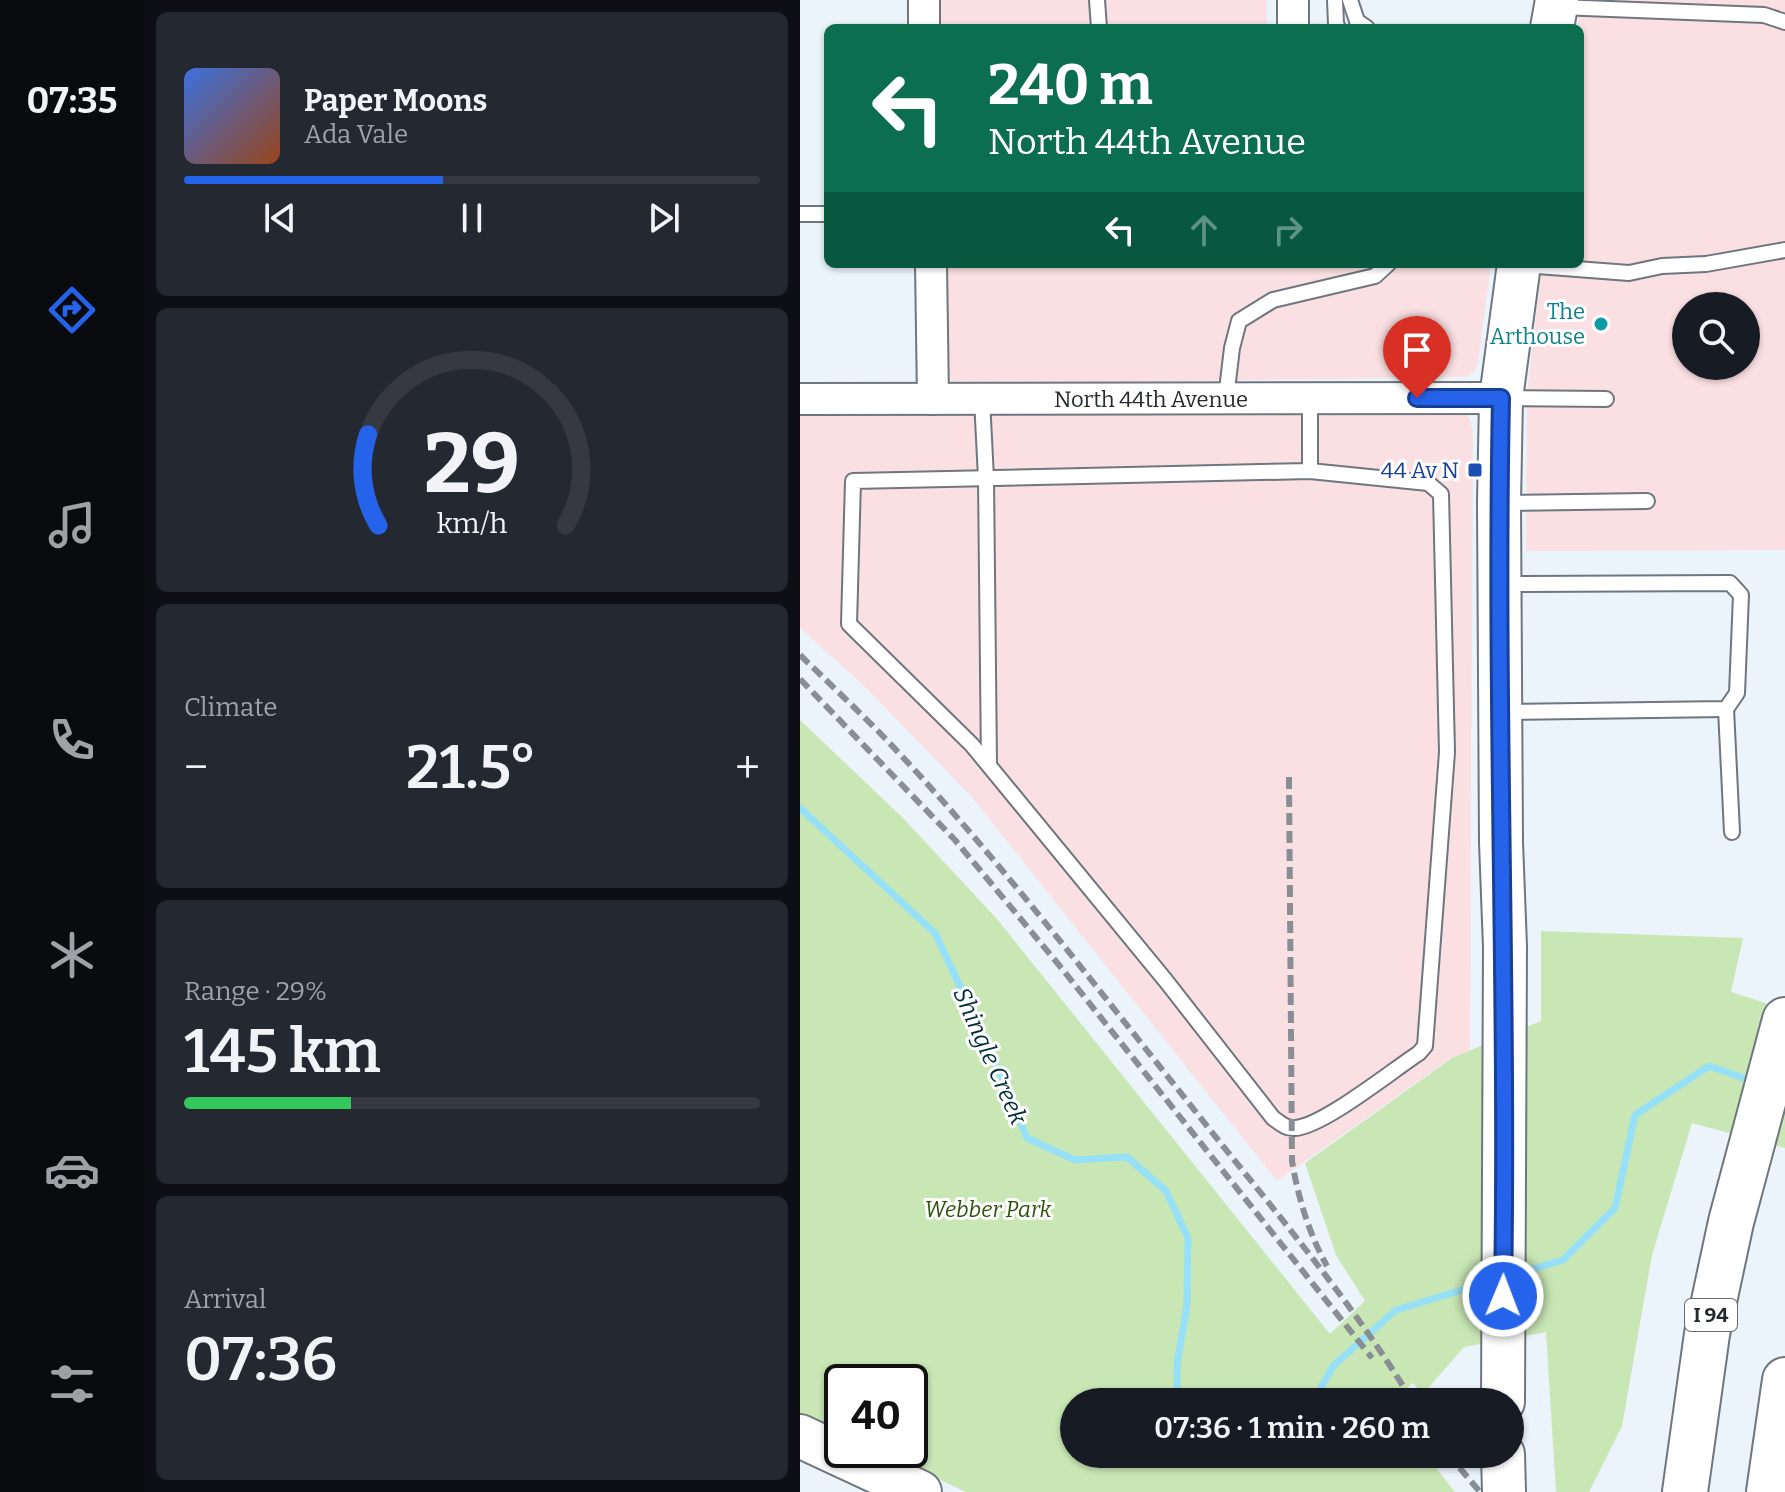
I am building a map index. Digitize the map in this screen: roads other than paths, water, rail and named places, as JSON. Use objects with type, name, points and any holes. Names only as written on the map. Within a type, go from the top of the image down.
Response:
[{"type":"highway","name":"I 94","points":[[1685,1492],[1707,1334],[1751,1141],[1785,1020]]},
{"type":"highway","points":[[1769,1492],[1785,1380]]},
{"type":"street","points":[[924,0],[924,24]]},
{"type":"street","points":[[1293,0],[1293,24]]},
{"type":"street","points":[[931,268],[933,399]]},
{"type":"street","points":[[1503,1388],[1505,947],[1499,503],[1501,398],[1519,268]]},
{"type":"street","name":"North 44th Avenue","points":[[800,399],[1501,398]]},
{"type":"street","points":[[800,1436],[870,1481],[920,1492]]},
{"type":"street","points":[[1503,1468],[1504,1492]]},
{"type":"lane","points":[[1097,0],[1099,24]]},
{"type":"lane","points":[[1335,0],[1336,24]]},
{"type":"lane","points":[[1350,0],[1357,21],[1361,24]]},
{"type":"lane","points":[[1555,11],[1764,15],[1785,22]]},
{"type":"lane","points":[[800,214],[824,214]]},
{"type":"lane","points":[[1560,268],[1629,273],[1785,250]]},
{"type":"lane","points":[[1226,398],[1232,348],[1239,321],[1273,300],[1375,276],[1384,268]]},
{"type":"lane","points":[[1310,398],[1310,471]]},
{"type":"lane","points":[[1501,398],[1606,399]]},
{"type":"lane","points":[[982,399],[986,478],[989,765]]},
{"type":"lane","points":[[1310,471],[1428,483],[1441,494],[1447,752],[1425,1046],[1329,1115],[1298,1129],[1284,1127],[1273,1118],[1166,981],[972,745],[849,624],[853,481],[1310,471]]},
{"type":"lane","points":[[1499,503],[1647,501]]},
{"type":"lane","points":[[1499,584],[1730,583],[1741,595],[1737,693],[1726,709],[1732,832]]},
{"type":"lane","points":[[1500,713],[1726,709]]},
{"type":"waterway","name":"Shingle Creek","points":[[800,808],[935,933],[1027,1138],[1075,1160],[1127,1157],[1166,1191],[1188,1238],[1187,1305],[1177,1364],[1177,1388]]},
{"type":"waterway","name":"Shingle Creek","points":[[1516,1274],[1563,1260],[1615,1208],[1635,1115],[1709,1066],[1755,1082]]},
{"type":"waterway","name":"Shingle Creek","points":[[1321,1388],[1333,1366],[1396,1310],[1488,1282]]},
{"type":"railway","points":[[800,655],[919,775],[1038,913],[1305,1249],[1404,1388]]},
{"type":"railway","points":[[800,679],[955,840],[1059,965],[1372,1358]]},
{"type":"railway","points":[[1289,777],[1292,1161],[1305,1215],[1327,1266]]},
{"type":"railway","points":[[1460,1468],[1480,1492]]},
{"type":"place","name":"The Arthouse","points":[[1601,324]]},
{"type":"place","name":"44 Av N","points":[[1475,470]]},
{"type":"park label","name":"Webber Park","points":[[988,1209]]}]
